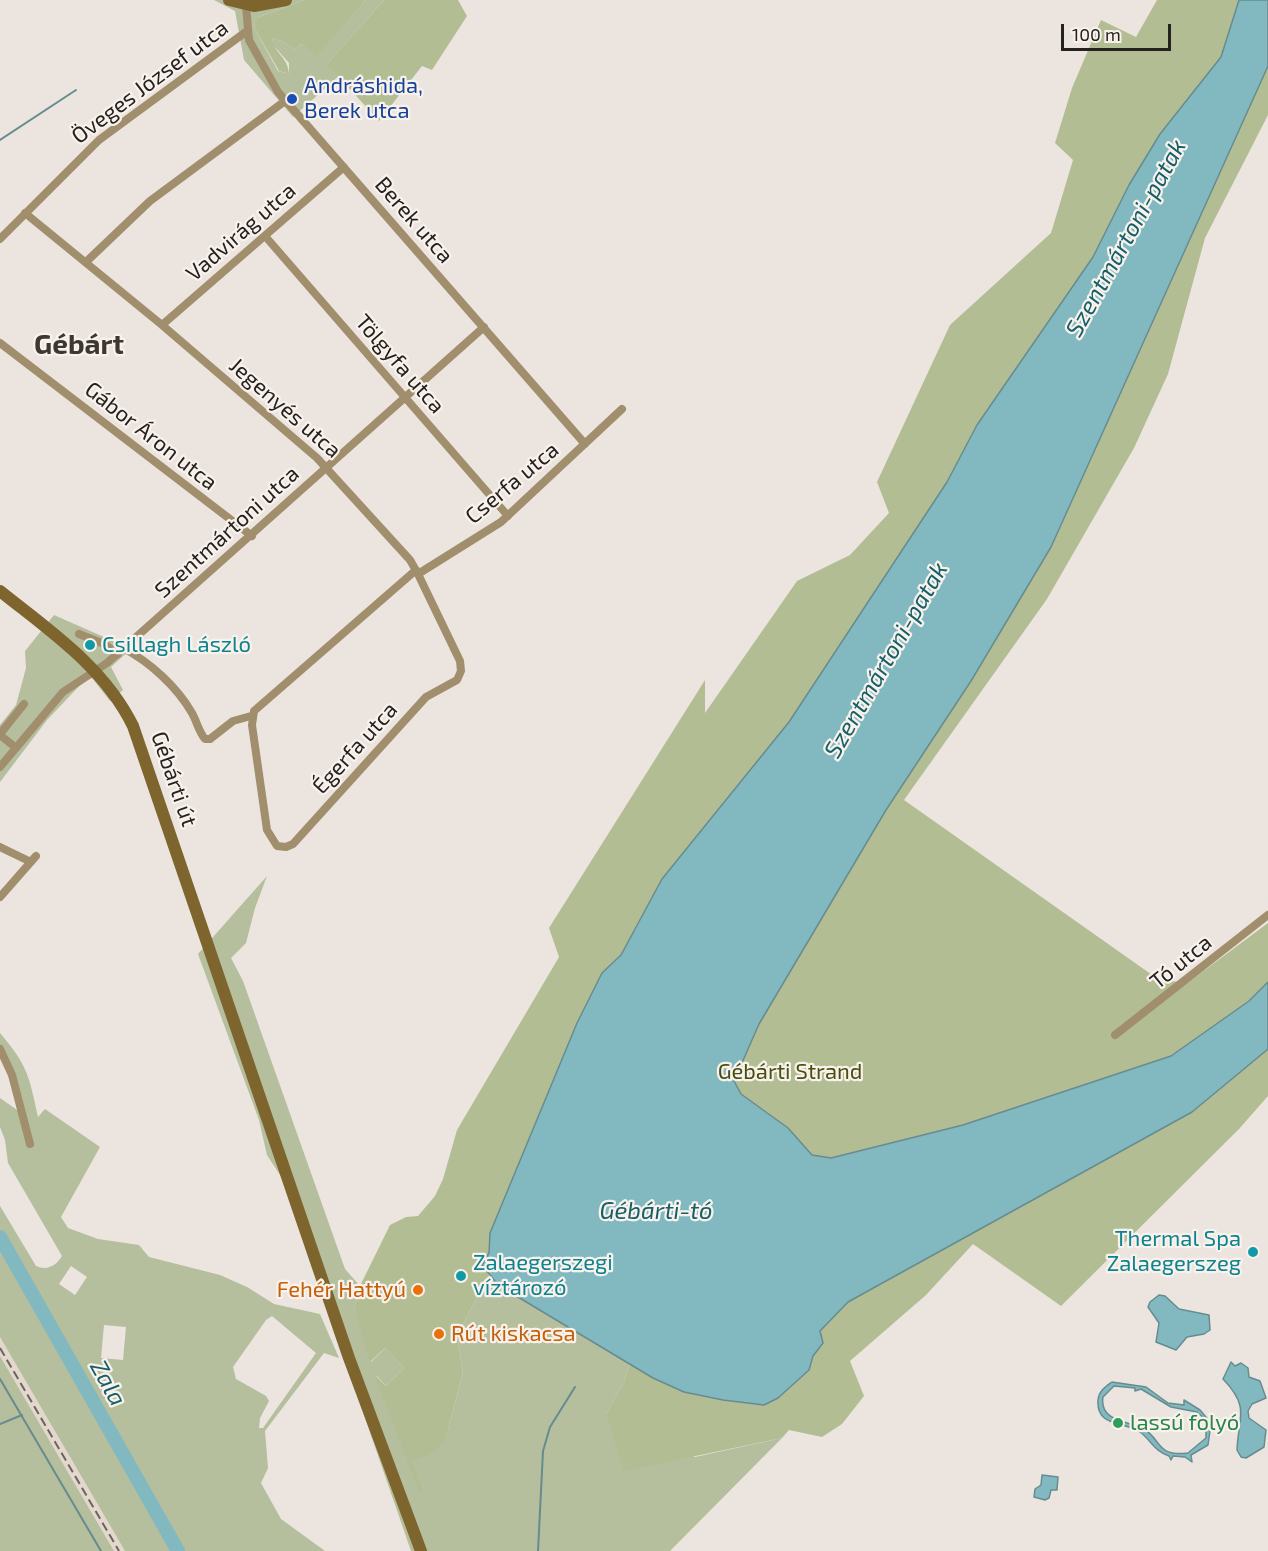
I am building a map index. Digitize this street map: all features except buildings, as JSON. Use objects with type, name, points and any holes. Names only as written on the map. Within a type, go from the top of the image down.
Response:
[{"type":"main road","points":[[229,0],[246,6],[270,5],[286,0]]},
{"type":"main road","name":"Gébárti út","points":[[0,591],[97,671],[126,711],[137,735],[351,1363],[421,1551]]},
{"type":"street","name":"Berek utca","points":[[246,6],[247,30],[257,58],[285,101],[585,444]]},
{"type":"street","name":"Öveges József utca","points":[[0,239],[113,128],[247,30]]},
{"type":"street","points":[[86,262],[150,201],[285,101]]},
{"type":"street","name":"Vadvirág utca","points":[[162,325],[344,167]]},
{"type":"street","name":"Jegenyés utca","points":[[25,213],[162,325],[326,466],[406,554],[460,661],[460,676]]},
{"type":"street","name":"Tölgyfa utca","points":[[265,236],[508,516]]},
{"type":"street","name":"Szentmártoni utca","points":[[0,768],[15,747],[63,692],[78,680],[97,671],[252,536],[326,466],[484,327]]},
{"type":"street","name":"Gábor Áron utca","points":[[0,343],[252,536]]},
{"type":"street","name":"Cserfa utca","points":[[120,651],[148,663],[189,708],[205,739],[210,739],[233,721],[251,716],[260,704],[417,572],[508,516],[622,409]]},
{"type":"street","points":[[79,634],[120,651]]},
{"type":"street","name":"Égerfa utca","points":[[251,716],[267,830],[272,840],[280,847],[290,846],[426,697],[453,683],[460,676]]},
{"type":"street","points":[[15,747],[0,734],[24,704]]},
{"type":"street","points":[[0,847],[34,859],[0,897]]},
{"type":"street","name":"Tó utca","points":[[1114,1035],[1268,915]]},
{"type":"street","points":[[0,1049],[12,1075],[30,1144]]},
{"type":"shaded area","points":[[0,1337],[125,1551],[114,1551],[0,1356]]},
{"type":"green space","points":[[214,0],[304,0],[254,19],[255,29],[278,71],[289,74],[289,63],[273,45],[272,38],[284,42],[295,50],[301,44],[317,55],[366,0],[384,0],[328,63],[339,76],[293,117],[244,60],[235,11]]},
{"type":"green space","points":[[304,0],[366,0],[317,56],[301,44],[295,50],[284,42],[272,38],[275,48],[286,63],[289,74],[279,71],[255,29],[254,19]]},
{"type":"green space","points":[[384,0],[458,0],[467,16],[432,70],[422,66],[379,121],[327,64]]},
{"type":"green space","points":[[1157,0],[1239,0],[1221,57],[1160,134],[1129,185],[1093,257],[977,425],[947,482],[789,722],[662,879],[621,955],[602,973],[577,1023],[490,1233],[490,1253],[482,1265],[489,1275],[457,1335],[463,1373],[448,1429],[443,1442],[430,1454],[412,1461],[423,1491],[420,1493],[374,1374],[386,1386],[404,1368],[385,1348],[370,1362],[354,1310],[360,1286],[390,1225],[406,1217],[418,1216],[435,1196],[443,1179],[457,1130],[559,957],[549,928],[705,680],[705,713],[797,581],[850,555],[889,513],[877,482],[950,325],[1051,233],[1073,160],[1055,143],[1072,88],[1101,20],[1136,37]]},
{"type":"green space","name":"Gébárti Strand","points":[[1268,66],[1268,115],[1205,238],[1168,374],[1134,448],[1047,599],[904,800],[1155,977],[1186,984],[1268,923],[1268,982],[1249,1001],[1171,1056],[963,1125],[831,1158],[812,1155],[788,1128],[741,1094],[734,1081],[759,1024],[886,810],[971,681],[1051,547]]},
{"type":"green space","points":[[54,615],[131,649],[111,667],[123,690],[110,701],[92,678],[84,681],[47,720],[0,782],[0,725],[16,705],[26,668],[25,651]]},
{"type":"green space","points":[[267,876],[255,908],[246,943],[231,958],[243,981],[345,1269],[360,1286],[354,1310],[371,1362],[385,1348],[404,1368],[386,1386],[376,1375],[411,1461],[448,1429],[463,1373],[457,1335],[489,1275],[498,1285],[630,1363],[624,1382],[606,1414],[695,1457],[782,1438],[670,1551],[411,1551],[282,1178],[267,1155],[259,1120],[198,954]]},
{"type":"green space","points":[[0,1033],[22,1063],[38,1117],[45,1109],[100,1147],[61,1217],[68,1228],[98,1239],[139,1245],[149,1257],[220,1275],[247,1287],[274,1304],[320,1314],[339,1358],[324,1353],[265,1431],[268,1468],[261,1483],[281,1519],[325,1551],[125,1551],[0,1337],[0,1206],[36,1266],[51,1267],[62,1256],[8,1163],[5,1140],[0,1127],[0,1098],[20,1112],[6,1066],[0,1058]],"holes":[[[71,1266],[87,1277],[75,1295],[59,1284]],[[272,1316],[316,1353],[263,1428],[259,1428],[260,1418],[269,1401],[266,1396],[236,1379],[233,1367],[266,1320]],[[104,1325],[126,1327],[123,1360],[101,1358]]]},
{"type":"green space","points":[[1268,1049],[1268,1096],[1239,1129],[1061,1306],[973,1244],[926,1295],[850,1361],[864,1396],[842,1424],[822,1437],[789,1430],[782,1438],[624,1471],[606,1414],[624,1382],[630,1363],[684,1392],[723,1400],[809,1370],[813,1356],[823,1344],[820,1331],[848,1302],[1192,1112]]},
{"type":"green space","points":[[0,1356],[114,1551],[0,1551]]},
{"type":"water","name":"Gébárti-tó","points":[[1239,0],[1268,0],[1268,66],[1051,547],[971,681],[886,810],[759,1024],[734,1081],[741,1094],[788,1128],[812,1155],[831,1158],[963,1125],[1171,1056],[1249,1001],[1268,982],[1268,1049],[1192,1112],[848,1302],[820,1331],[823,1343],[813,1356],[809,1370],[778,1398],[764,1405],[684,1392],[653,1378],[498,1285],[482,1265],[489,1253],[490,1233],[577,1023],[602,973],[621,955],[662,879],[789,722],[947,482],[977,425],[1093,257],[1129,185],[1160,134],[1221,57]]},
{"type":"water","points":[[1159,1295],[1165,1296],[1179,1309],[1209,1315],[1210,1330],[1204,1334],[1187,1337],[1176,1350],[1156,1342],[1159,1323],[1148,1307],[1150,1302]]},
{"type":"water","points":[[1231,1362],[1235,1366],[1241,1363],[1248,1368],[1249,1377],[1260,1381],[1266,1398],[1252,1404],[1248,1411],[1249,1418],[1266,1430],[1264,1447],[1246,1458],[1241,1457],[1237,1450],[1240,1406],[1232,1389],[1223,1379]]},
{"type":"water","name":"lassú folyó","points":[[1112,1382],[1146,1387],[1168,1403],[1184,1405],[1184,1400],[1200,1410],[1211,1423],[1208,1445],[1191,1455],[1192,1462],[1185,1457],[1173,1456],[1171,1460],[1140,1432],[1106,1420],[1099,1409],[1098,1400],[1103,1390]],"holes":[[[1114,1386],[1135,1388],[1135,1391],[1141,1389],[1171,1407],[1197,1412],[1206,1420],[1206,1438],[1188,1453],[1178,1454],[1165,1450],[1144,1429],[1110,1416],[1103,1405],[1103,1397]]]},
{"type":"water","points":[[1042,1475],[1058,1477],[1057,1490],[1051,1490],[1049,1498],[1045,1500],[1034,1497],[1035,1489],[1041,1485]]},
{"type":"waterway","points":[[0,140],[76,90]]},
{"type":"waterway","name":"Zala","points":[[0,1237],[178,1551]]},
{"type":"waterway","points":[[0,1379],[101,1551]]},
{"type":"waterway","name":"Szentmártoni-patak","points":[[538,1551],[543,1451],[550,1427],[575,1387]]},
{"type":"waterway","points":[[0,1424],[22,1415]]},
{"type":"railway","points":[[0,1348],[119,1551]]},
{"type":"place","name":"Andráshida, Berek utca","points":[[292,99]]},
{"type":"place","name":"Csillagh László","points":[[90,645]]},
{"type":"place","name":"Thermal Spa Zalaegerszeg","points":[[1253,1252]]},
{"type":"place","name":"Zalaegerszegi víztározó","points":[[461,1276]]},
{"type":"place","name":"Fehér Hattyú","points":[[418,1290]]},
{"type":"place","name":"Rút kiskacsa","points":[[439,1334]]},
{"type":"place","name":"lassú folyó","points":[[1118,1423]]},
{"type":"district","name":"Gébárt","points":[[79,345]]}]
